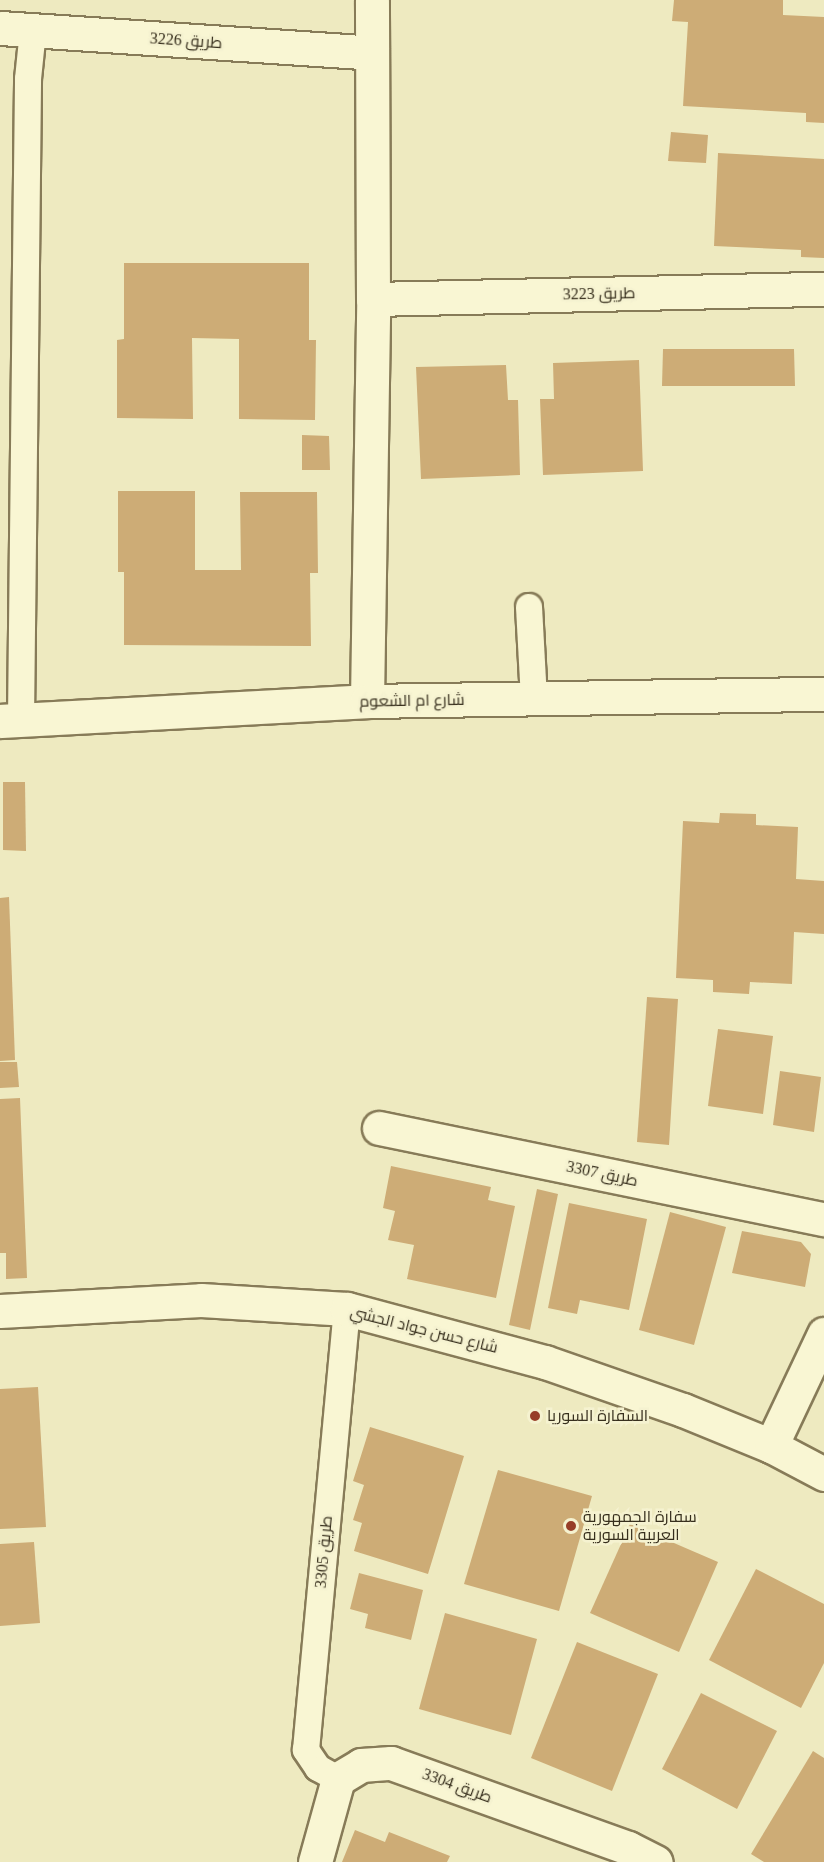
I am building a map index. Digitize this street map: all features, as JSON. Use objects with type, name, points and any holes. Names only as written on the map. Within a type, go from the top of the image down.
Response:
[{"type":"street","points":[[367,701],[373,298],[372,0]]},
{"type":"street","name":"طريق 3226","points":[[0,28],[372,53]]},
{"type":"street","name":"طريق 3223","points":[[373,298],[824,289]]},
{"type":"street","name":"شارع ام الشعوم","points":[[10,720],[367,701],[824,694]]},
{"type":"street","name":"طريق 3307","points":[[379,1128],[824,1219]]},
{"type":"street","name":"شارع حسن جواد الجشي","points":[[0,1311],[201,1300],[347,1309],[545,1362],[771,1446],[824,1474]]},
{"type":"street","points":[[771,1446],[824,1334]]},
{"type":"street","name":"طريق 3304","points":[[338,1779],[361,1765],[391,1763],[628,1848],[656,1862]]},
{"type":"street","points":[[315,1862],[338,1779]]},
{"type":"lane","points":[[10,720],[28,79],[33,31]]},
{"type":"lane","points":[[529,607],[534,698]]},
{"type":"lane","name":"طريق 3305","points":[[338,1779],[318,1768],[306,1750],[347,1309]]},
{"type":"building","points":[[674,0],[783,0],[783,15],[824,17],[824,123],[806,122],[806,113],[683,106],[688,22],[672,21]]},
{"type":"building","points":[[671,132],[708,135],[706,163],[668,161]]},
{"type":"building","points":[[718,153],[824,159],[824,258],[801,257],[801,250],[714,246]]},
{"type":"building","points":[[124,263],[309,263],[309,340],[316,340],[315,420],[239,419],[239,339],[192,338],[193,419],[117,418],[117,340],[124,339]]},
{"type":"building","points":[[663,349],[794,349],[795,386],[662,386]]},
{"type":"building","points":[[639,360],[643,471],[543,475],[540,399],[554,399],[553,363]]},
{"type":"building","points":[[506,365],[508,400],[518,400],[520,475],[421,479],[416,367]]},
{"type":"building","points":[[302,435],[329,436],[330,470],[302,470]]},
{"type":"building","points":[[118,491],[195,491],[195,570],[241,570],[240,492],[317,492],[318,573],[310,573],[311,646],[124,645],[124,572],[118,572]]},
{"type":"building","points":[[3,782],[25,782],[26,851],[3,850]]},
{"type":"building","points":[[720,813],[756,814],[756,825],[798,827],[796,879],[824,881],[824,934],[794,932],[792,984],[750,982],[749,994],[713,992],[713,980],[676,978],[683,821],[719,823]]},
{"type":"building","points":[[9,897],[15,1060],[0,1061],[0,898]]},
{"type":"building","points":[[647,997],[678,999],[669,1145],[637,1142]]},
{"type":"building","points":[[718,1029],[773,1036],[763,1114],[708,1106]]},
{"type":"building","points":[[0,1062],[17,1062],[19,1087],[0,1088]]},
{"type":"building","points":[[780,1071],[821,1077],[814,1132],[773,1125]]},
{"type":"building","points":[[20,1098],[27,1278],[6,1279],[6,1253],[0,1253],[0,1099]]},
{"type":"building","points":[[391,1166],[491,1187],[488,1200],[515,1206],[496,1298],[407,1279],[414,1245],[388,1240],[395,1211],[383,1208]]},
{"type":"building","points":[[537,1189],[558,1194],[530,1330],[509,1325]]},
{"type":"building","points":[[569,1203],[647,1219],[629,1310],[580,1300],[577,1314],[548,1308]]},
{"type":"building","points":[[670,1212],[726,1227],[694,1345],[639,1330]]},
{"type":"building","points":[[742,1231],[801,1242],[811,1254],[805,1287],[732,1273]]},
{"type":"building","points":[[38,1387],[46,1527],[0,1529],[0,1389]]},
{"type":"building","points":[[370,1427],[464,1456],[428,1574],[354,1551],[362,1523],[353,1520],[364,1485],[353,1481]]},
{"type":"building","points":[[498,1470],[592,1496],[559,1611],[464,1584]]},
{"type":"building","points":[[630,1524],[718,1562],[679,1652],[590,1613]]},
{"type":"building","points":[[34,1542],[40,1623],[0,1626],[0,1544]]},
{"type":"building","points":[[756,1569],[824,1604],[824,1663],[801,1708],[709,1660]]},
{"type":"building","points":[[359,1573],[423,1590],[411,1640],[365,1628],[368,1614],[350,1609]]},
{"type":"building","points":[[445,1613],[537,1639],[511,1735],[419,1709]]},
{"type":"building","points":[[577,1642],[658,1674],[612,1791],[531,1758]]},
{"type":"building","points":[[701,1693],[777,1731],[737,1809],[662,1769]]},
{"type":"building","points":[[813,1751],[824,1758],[824,1862],[764,1862],[751,1854]]},
{"type":"building","points":[[355,1830],[385,1842],[389,1832],[450,1856],[447,1862],[342,1862]]},
{"type":"place","name":"السفارة السوريا","points":[[535,1416]]},
{"type":"place","name":"سفارة الجمهورية العربية السورية","points":[[571,1526]]}]
